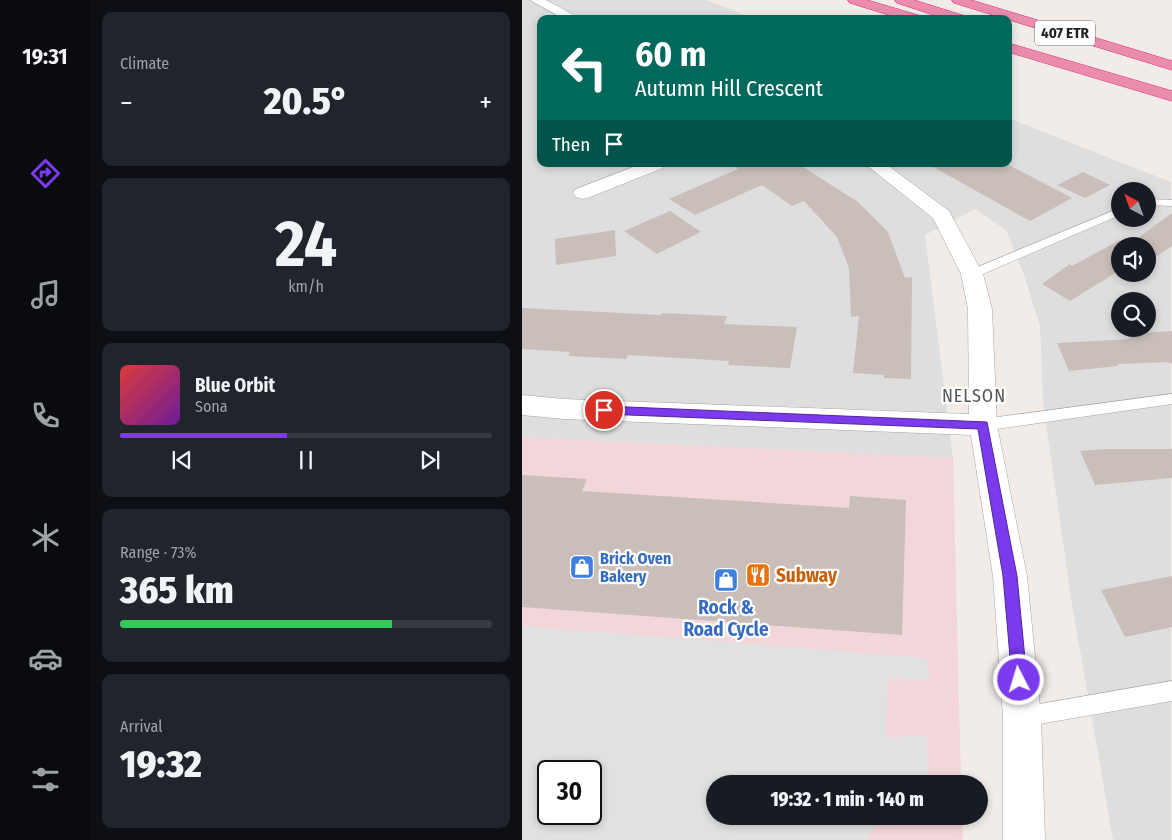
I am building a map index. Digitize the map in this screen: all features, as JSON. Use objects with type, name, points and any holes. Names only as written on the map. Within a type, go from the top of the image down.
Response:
[{"type":"highway","points":[[854,0],[903,15]]},
{"type":"highway","points":[[900,0],[947,15]]},
{"type":"highway","name":"407 ETR","points":[[958,0],[1007,15]]},
{"type":"highway","name":"407 ETR","points":[[1012,17],[1172,66]]},
{"type":"highway","name":"407 ETR","points":[[1012,35],[1172,85]]},
{"type":"highway","points":[[1012,48],[1172,96]]},
{"type":"street","points":[[536,0],[567,15]]},
{"type":"street","points":[[583,193],[649,167]]},
{"type":"street","points":[[878,167],[910,189],[942,215],[972,274],[980,309],[983,425],[1010,576],[1022,717],[1024,840]]},
{"type":"street","points":[[522,406],[983,425]]},
{"type":"lane","points":[[1156,202],[1172,203]]},
{"type":"lane","points":[[972,274],[1111,215]]},
{"type":"lane","points":[[983,425],[1172,399]]},
{"type":"lane","points":[[1022,717],[1172,691]]},
{"type":"shaded area","points":[[522,0],[707,0],[745,15],[537,15],[537,167],[1012,167],[1012,120],[1171,182],[1171,840],[1113,840],[1071,598],[1043,403],[1040,326],[1023,272],[1006,230],[975,209],[925,235],[953,458],[522,437]]},
{"type":"shaded area","points":[[522,437],[953,458],[961,775],[706,775],[706,825],[962,825],[963,840],[522,840]]},
{"type":"shaded area","points":[[522,626],[927,658],[929,680],[887,679],[886,737],[927,736],[928,775],[706,775],[706,825],[875,825],[866,840],[522,840]]},
{"type":"building","points":[[735,167],[803,167],[858,202],[888,232],[905,278],[912,277],[911,379],[884,378],[884,375],[853,373],[859,316],[851,317],[849,268],[837,237],[804,201],[792,206],[762,185],[695,215],[669,199],[738,169]]},
{"type":"building","points":[[933,167],[1012,167],[1072,198],[1030,221]]},
{"type":"building","points":[[1083,172],[1110,185],[1085,198],[1057,185]]},
{"type":"building","points":[[670,211],[701,232],[657,254],[624,231]]},
{"type":"building","points":[[1172,213],[1172,246],[1157,256],[1156,237],[1139,237],[1152,228],[1156,228],[1156,225]]},
{"type":"building","points":[[615,230],[616,256],[556,265],[555,239]]},
{"type":"building","points":[[1111,245],[1111,276],[1070,301],[1042,284],[1070,264],[1072,266]]},
{"type":"building","points":[[522,308],[661,315],[662,313],[727,316],[724,324],[797,327],[790,368],[728,365],[729,361],[628,355],[626,359],[568,356],[570,352],[522,349]]},
{"type":"building","points":[[1172,331],[1172,364],[1168,362],[1117,364],[1118,366],[1069,371],[1057,343],[1131,339],[1128,337],[1156,337],[1156,332]]},
{"type":"building","points":[[1172,449],[1172,478],[1095,485],[1080,451]]},
{"type":"building","points":[[522,475],[587,479],[582,491],[849,508],[850,496],[906,500],[902,635],[522,607]]},
{"type":"building","points":[[1172,576],[1172,627],[1125,637],[1101,590]]},
{"type":"place","name":"Brick Oven Bakery","points":[[582,567]]},
{"type":"place","name":"Subway","points":[[758,575]]},
{"type":"place","name":"Rock & Road Cycle","points":[[726,580]]},
{"type":"district","name":"NELSON","points":[[974,396]]},
{"type":"route","points":[[604,410],[983,425],[1010,576],[1019,680]]}]
